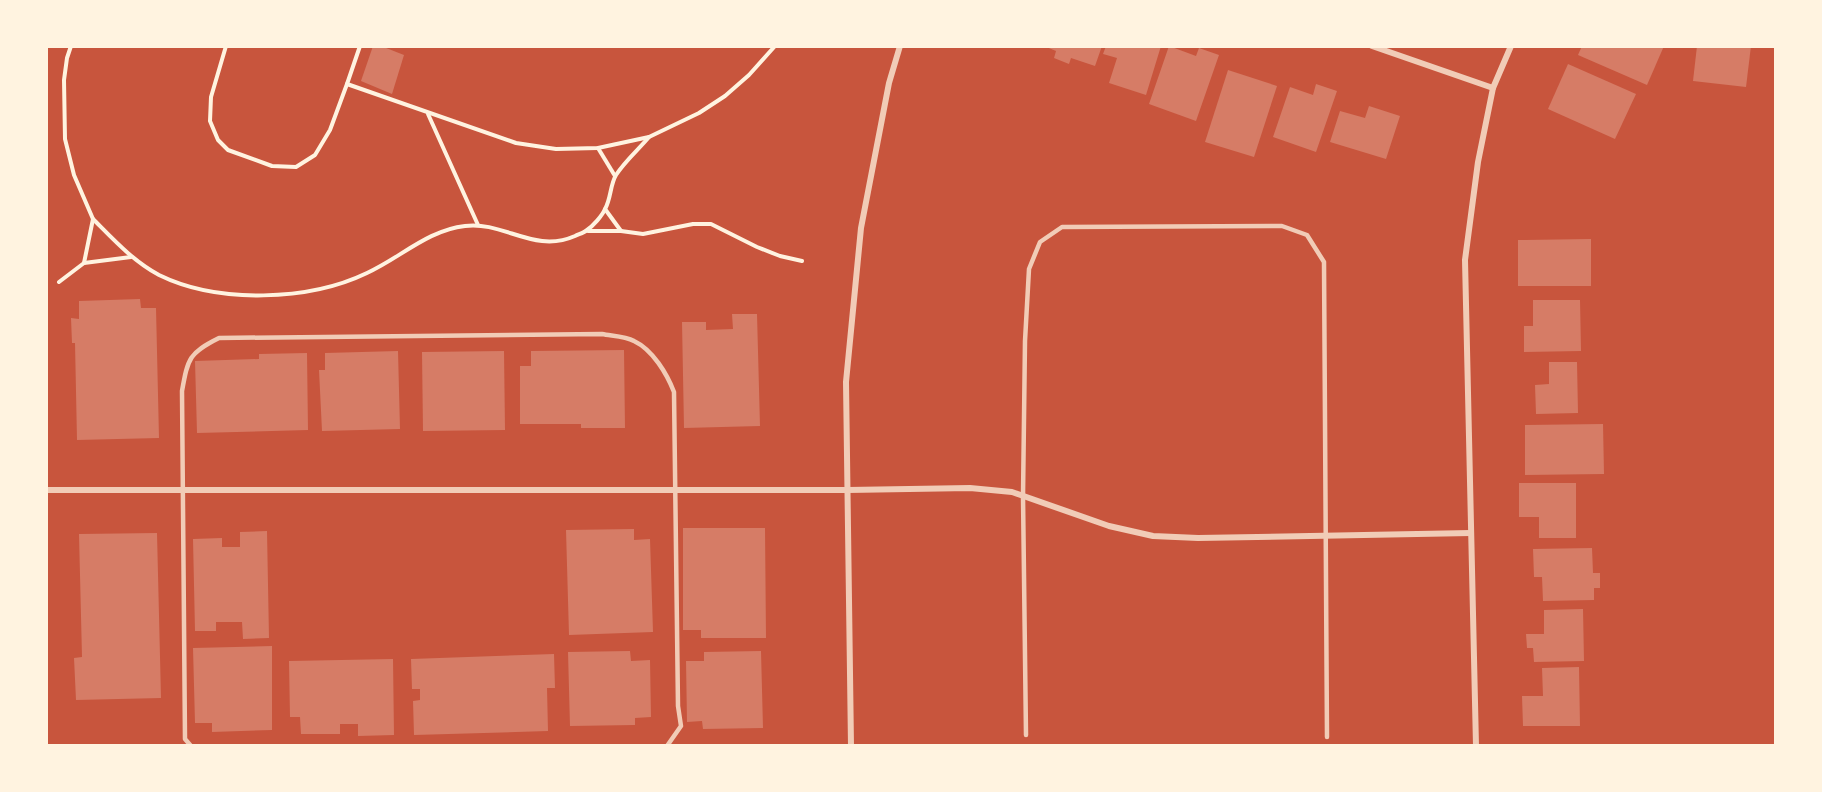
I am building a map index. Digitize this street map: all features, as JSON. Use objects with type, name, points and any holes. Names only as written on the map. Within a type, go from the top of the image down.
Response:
[{"type":"street","points":[[851,746],[846,381],[861,228],[889,83],[900,46]]},
{"type":"street","points":[[1372,46],[1493,88]]},
{"type":"street","points":[[1476,746],[1465,260],[1478,162],[1493,88],[1511,46]]},
{"type":"street","points":[[46,490],[970,488],[1012,492],[1109,526],[1153,536],[1198,538],[1471,533]]},
{"type":"lane","points":[[1026,735],[1023,496],[1025,341],[1029,269],[1040,242],[1062,227],[1282,226],[1307,235],[1324,262],[1327,737]]},
{"type":"lane","points":[[191,746],[185,739],[182,391],[187,363],[199,348],[219,338],[602,334],[634,340],[651,354],[668,378],[674,393],[678,694],[681,726],[667,746]]},
{"type":"path","points":[[71,46],[64,80],[65,139],[74,175],[93,219],[131,257],[160,275],[198,288],[238,295],[295,294],[353,280],[386,265],[429,237],[446,229],[478,225],[489,226],[529,240],[546,242],[566,240],[587,231],[621,231],[643,234],[693,224],[711,225],[757,247],[802,261]]},
{"type":"path","points":[[226,46],[211,97],[210,121],[218,140],[228,150],[272,166],[296,167],[315,155],[330,130],[360,46]]},
{"type":"path","points":[[347,84],[516,143],[556,149],[598,148],[649,137],[699,113],[725,96],[749,75],[775,46]]},
{"type":"path","points":[[428,114],[478,225]]},
{"type":"path","points":[[587,231],[605,209],[615,176],[649,137]]},
{"type":"path","points":[[598,148],[615,176]]},
{"type":"path","points":[[605,209],[621,231]]},
{"type":"path","points":[[84,263],[93,219]]},
{"type":"path","points":[[59,282],[84,263],[131,257]]},
{"type":"building","points":[[373,46],[381,46],[404,55],[392,94],[361,81]]},
{"type":"building","points":[[1044,46],[1102,46],[1095,66],[1071,58],[1069,64],[1054,58],[1056,51]]},
{"type":"building","points":[[1106,46],[1161,46],[1146,95],[1109,83],[1117,58],[1103,54]]},
{"type":"building","points":[[1169,46],[1196,56],[1199,48],[1219,55],[1196,121],[1149,104]]},
{"type":"building","points":[[1582,46],[1664,46],[1647,85],[1578,55]]},
{"type":"building","points":[[1697,46],[1751,46],[1746,87],[1693,81]]},
{"type":"building","points":[[1568,64],[1636,94],[1615,139],[1548,109]]},
{"type":"building","points":[[1228,70],[1277,86],[1254,157],[1205,142]]},
{"type":"building","points":[[1316,84],[1337,91],[1316,152],[1273,137],[1290,87],[1313,95]]},
{"type":"building","points":[[1369,106],[1400,116],[1386,159],[1330,142],[1340,111],[1365,118]]},
{"type":"building","points":[[1591,239],[1591,286],[1518,286],[1518,240]]},
{"type":"building","points":[[140,299],[141,308],[156,308],[159,438],[77,440],[75,343],[72,343],[71,318],[79,319],[79,301]]},
{"type":"building","points":[[1533,300],[1580,300],[1581,351],[1524,352],[1524,326],[1533,326]]},
{"type":"building","points":[[732,314],[757,314],[760,426],[684,428],[682,322],[706,322],[706,330],[733,329]]},
{"type":"building","points":[[624,350],[625,428],[581,428],[581,424],[520,424],[520,366],[531,366],[531,351]]},
{"type":"building","points":[[398,351],[400,429],[322,431],[319,370],[325,370],[325,353]]},
{"type":"building","points":[[504,351],[505,430],[423,431],[422,352]]},
{"type":"building","points":[[307,353],[308,430],[197,433],[195,361],[259,359],[259,354]]},
{"type":"building","points":[[1549,362],[1577,362],[1578,413],[1536,414],[1535,385],[1549,384]]},
{"type":"building","points":[[1603,424],[1604,474],[1525,475],[1525,425]]},
{"type":"building","points":[[1519,483],[1576,483],[1576,538],[1539,538],[1539,517],[1519,517]]},
{"type":"building","points":[[683,528],[765,528],[766,638],[701,638],[701,630],[683,630]]},
{"type":"building","points":[[634,529],[634,540],[650,539],[653,632],[569,635],[566,530]]},
{"type":"building","points":[[267,531],[269,638],[243,639],[242,622],[216,622],[216,631],[195,631],[193,539],[222,538],[222,547],[240,547],[240,532]]},
{"type":"building","points":[[157,533],[161,698],[76,700],[74,658],[82,657],[79,534]]},
{"type":"building","points":[[1592,548],[1593,573],[1600,573],[1600,588],[1594,588],[1594,600],[1543,601],[1542,577],[1534,577],[1533,549]]},
{"type":"building","points":[[1583,609],[1584,661],[1534,662],[1533,648],[1527,648],[1526,634],[1544,634],[1544,610]]},
{"type":"building","points":[[272,646],[272,730],[212,732],[212,723],[195,723],[193,648]]},
{"type":"building","points":[[630,651],[631,661],[650,660],[651,717],[635,718],[635,725],[570,726],[568,652]]},
{"type":"building","points":[[761,651],[763,728],[703,729],[702,721],[687,722],[686,661],[704,661],[704,652]]},
{"type":"building","points":[[554,654],[555,688],[547,688],[548,731],[414,735],[413,701],[420,700],[420,689],[412,689],[411,659]]},
{"type":"building","points":[[393,659],[394,735],[358,736],[358,724],[340,724],[340,734],[301,734],[300,717],[290,717],[289,661]]},
{"type":"building","points":[[1579,667],[1580,726],[1523,726],[1522,696],[1543,696],[1542,668]]}]
